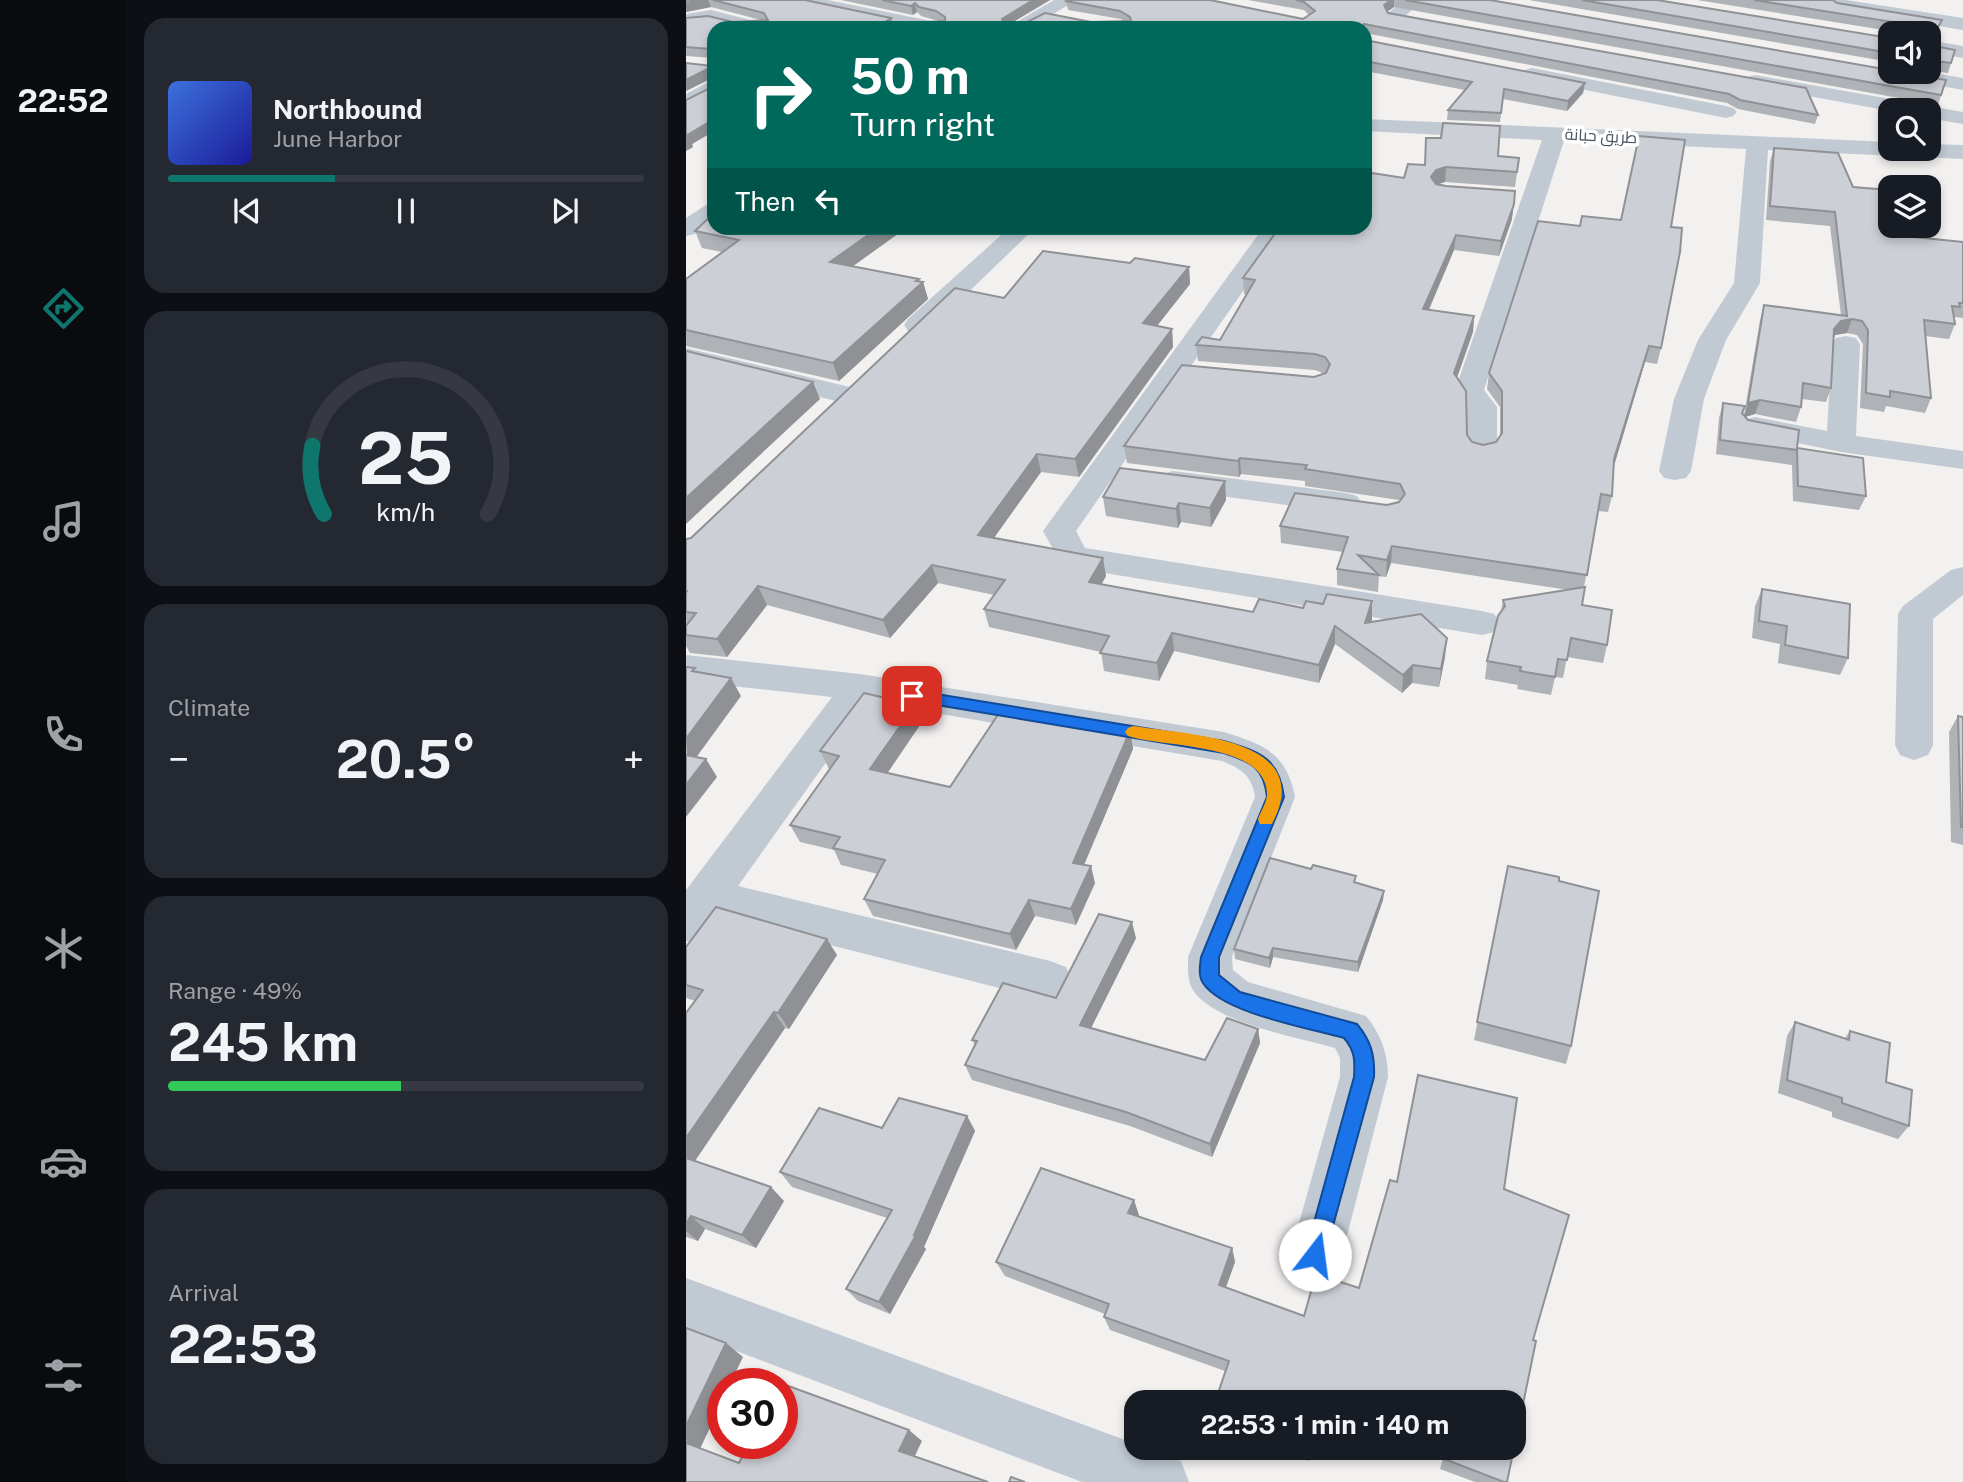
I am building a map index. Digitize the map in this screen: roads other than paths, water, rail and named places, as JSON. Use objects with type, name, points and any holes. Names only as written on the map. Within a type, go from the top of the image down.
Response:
[{"type":"street","points":[[1414,0],[1395,15],[1421,20]]},
{"type":"street","points":[[1812,0],[1963,24]]},
{"type":"street","points":[[895,21],[928,5]]},
{"type":"street","points":[[806,6],[875,21]]},
{"type":"street","points":[[1028,21],[1043,13],[1068,9]]},
{"type":"street","points":[[686,20],[711,16],[738,21]]},
{"type":"street","points":[[1941,47],[1963,50]]},
{"type":"street","points":[[1532,52],[1513,71],[1726,113]]},
{"type":"street","points":[[686,103],[707,77]]},
{"type":"street","points":[[1742,79],[1878,103]]},
{"type":"street","points":[[1941,80],[1963,84]]},
{"type":"street","points":[[1941,114],[1963,118]]},
{"type":"street","name":"طريق حبانة","points":[[1372,125],[1963,152]]},
{"type":"street","points":[[1482,450],[1482,407],[1469,390],[1521,197],[1555,134]]},
{"type":"street","points":[[1675,471],[1689,399],[1707,352],[1747,284],[1757,143]]},
{"type":"street","points":[[686,229],[707,215]]},
{"type":"street","points":[[894,348],[1015,235]]},
{"type":"street","points":[[1271,235],[1124,475],[1059,531],[1074,557],[1482,623]]},
{"type":"street","points":[[1841,443],[1846,344]]},
{"type":"street","points":[[686,356],[844,394]]},
{"type":"street","points":[[1755,426],[1841,443],[1963,460]]},
{"type":"street","points":[[1124,475],[1372,507]]},
{"type":"street","points":[[1914,745],[1915,614],[1963,578]]},
{"type":"street","points":[[686,667],[860,687],[1224,747],[1248,755],[1263,764],[1273,778],[1276,797],[1210,957],[1210,979],[1234,999],[1350,1031],[1365,1056],[1364,1077],[1315,1255]]},
{"type":"street","points":[[860,687],[696,910],[1050,981]]},
{"type":"street","points":[[686,1305],[1160,1482]]}]
